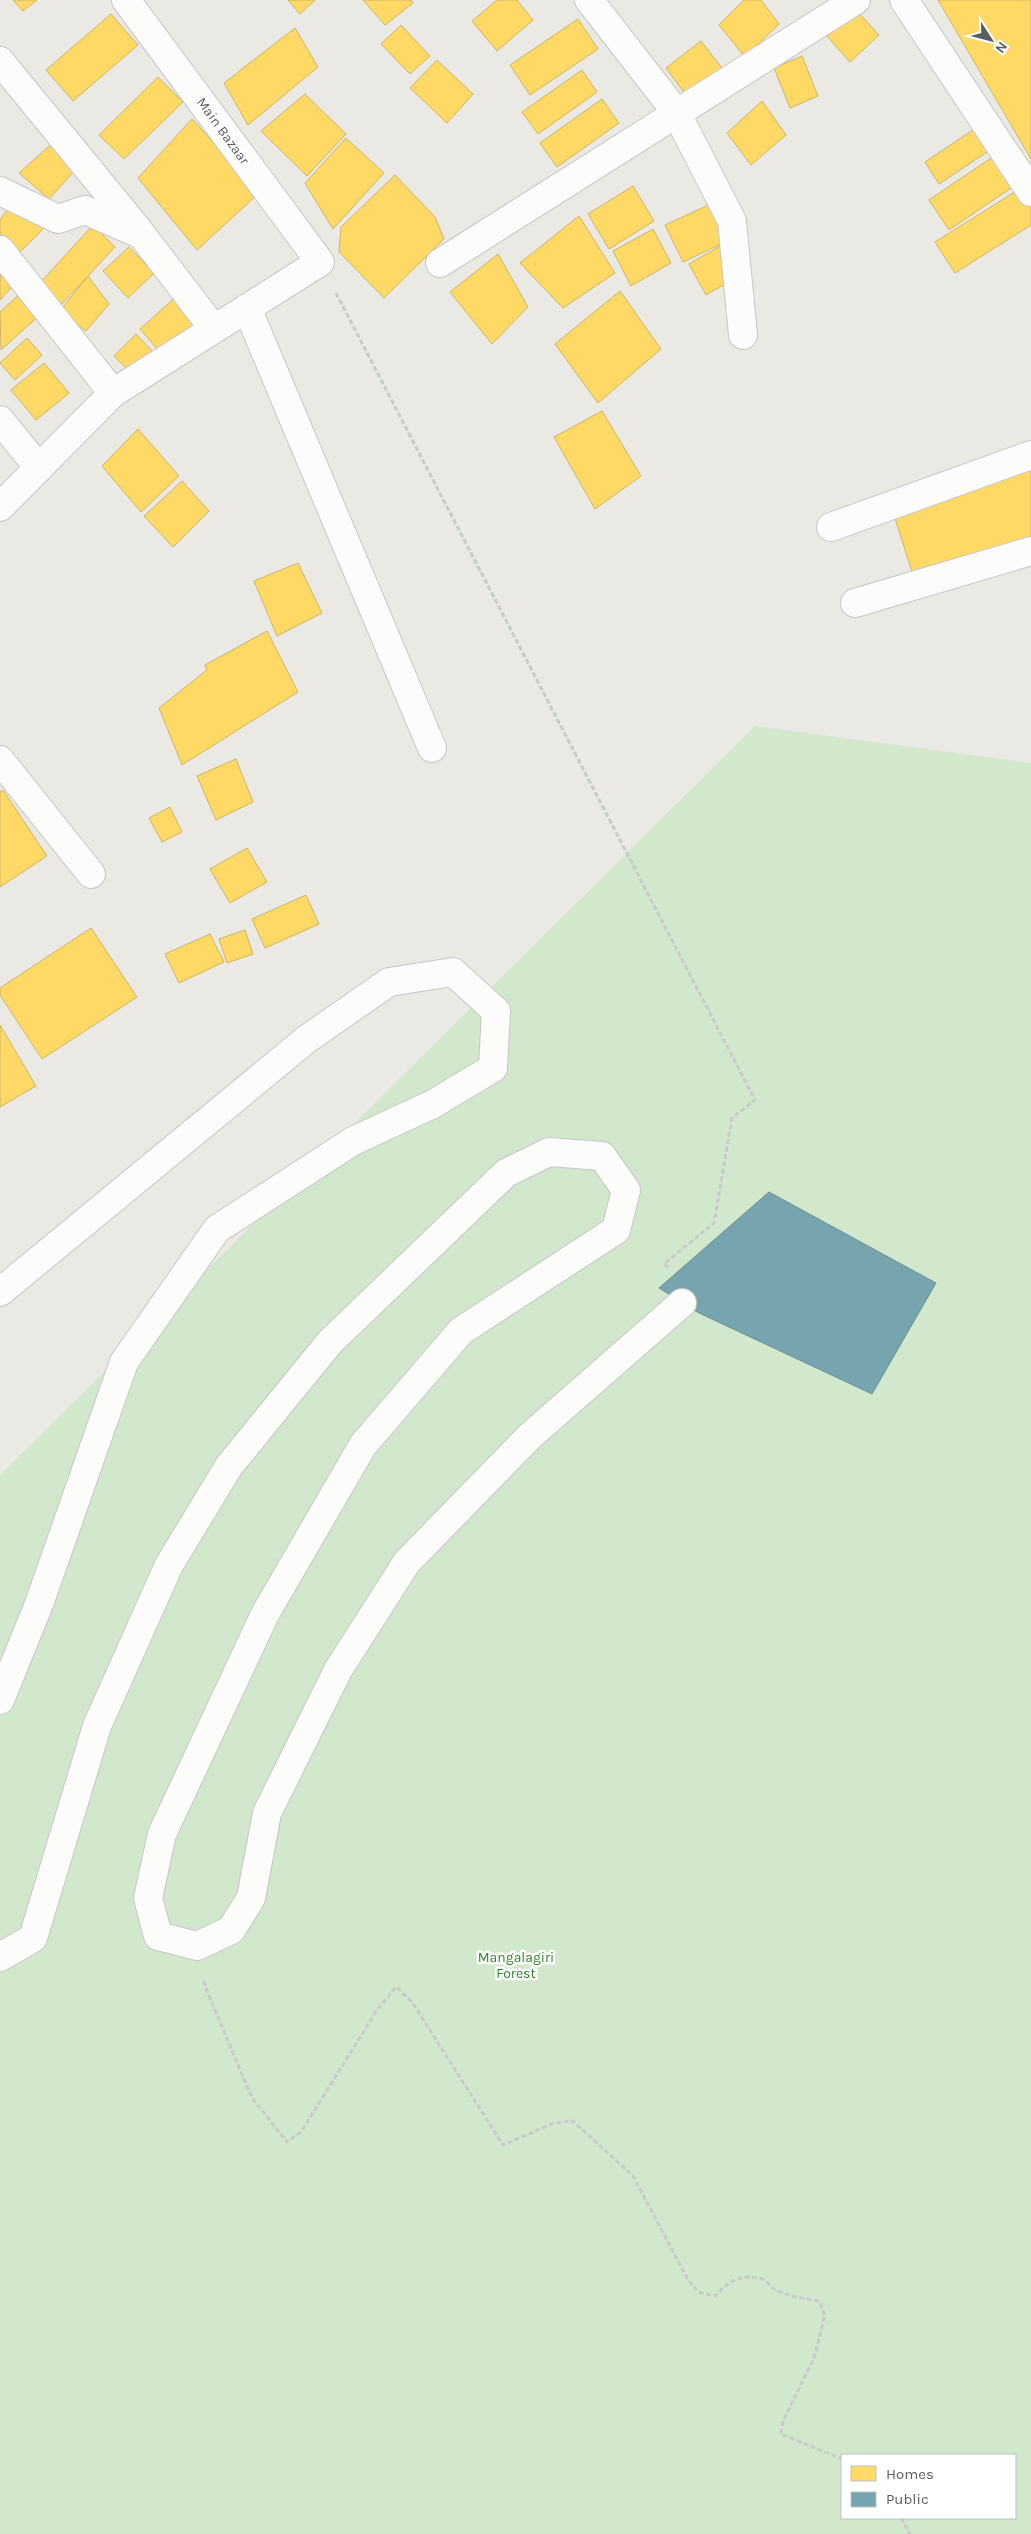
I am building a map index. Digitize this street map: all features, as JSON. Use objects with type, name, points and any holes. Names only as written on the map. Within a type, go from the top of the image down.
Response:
[{"type":"street","name":"Main Bazaar","points":[[126,0],[320,262]]},
{"type":"street","points":[[589,0],[676,112],[732,220],[743,335]]},
{"type":"street","points":[[440,263],[676,112],[856,0]]},
{"type":"street","points":[[904,0],[1031,192]]},
{"type":"street","points":[[0,61],[142,235],[214,329]]},
{"type":"street","points":[[0,191],[58,219],[85,210],[142,235]]},
{"type":"street","points":[[0,250],[113,393]]},
{"type":"street","points":[[0,507],[113,393],[320,262]]},
{"type":"street","points":[[247,308],[432,748]]},
{"type":"street","points":[[0,420],[39,468]]},
{"type":"street","points":[[831,527],[1031,455]]},
{"type":"street","points":[[855,603],[1031,551]]},
{"type":"street","points":[[0,760],[92,874]]},
{"type":"street","points":[[0,1292],[307,1039],[389,982],[453,972],[496,1011],[493,1068],[433,1104],[353,1141],[217,1229],[124,1362],[39,1604],[0,1700]]},
{"type":"street","points":[[0,1957],[33,1938],[97,1726],[169,1565],[228,1466],[330,1342],[506,1173],[549,1152],[602,1156],[626,1190],[616,1230],[461,1331],[363,1445],[265,1614],[162,1834],[148,1898],[158,1936],[197,1946],[231,1930],[251,1898],[267,1813],[338,1670],[407,1562],[530,1436],[682,1303]]},
{"type":"path","points":[[320,262],[754,1100],[732,1118],[714,1223],[664,1264],[674,1274]]},
{"type":"path","points":[[197,1946],[207,1991],[252,2098],[287,2142],[301,2132],[377,2010],[396,1988],[412,2002],[503,2145],[554,2123],[573,2122],[633,2176],[686,2278],[698,2292],[715,2296],[724,2286],[741,2277],[764,2280],[774,2289],[804,2299],[819,2301],[825,2315],[814,2358],[783,2421],[781,2434],[841,2459]]},
{"type":"path","points":[[902,2519],[910,2534]]},
{"type":"green space","name":"Mangalagiri Forest","points":[[755,726],[1031,763],[1031,2534],[0,2534],[0,1475]]},
{"type":"building: Homes","points":[[13,0],[37,0],[23,11]]},
{"type":"building: Homes","points":[[288,0],[315,0],[300,14]]},
{"type":"building: Homes","points":[[363,0],[411,0],[413,3],[385,25]]},
{"type":"building: Homes","points":[[497,0],[517,0],[533,20],[497,51],[472,21]]},
{"type":"building: Homes","points":[[744,0],[761,0],[779,24],[745,57],[719,25]]},
{"type":"building: Homes","points":[[938,0],[1031,0],[1031,159]]},
{"type":"building: Homes","points":[[856,10],[879,35],[850,62],[827,36]]},
{"type":"building: Homes","points":[[111,14],[138,45],[73,101],[46,70]]},
{"type":"building: Homes","points":[[578,19],[598,49],[530,95],[510,65]]},
{"type":"building: Homes","points":[[401,25],[430,56],[410,74],[381,44]]},
{"type":"building: Homes","points":[[295,28],[318,67],[248,125],[224,83]]},
{"type":"building: Homes","points":[[701,41],[725,72],[689,99],[666,68]]},
{"type":"building: Homes","points":[[802,56],[818,96],[790,108],[774,68]]},
{"type":"building: Homes","points":[[437,60],[473,94],[447,123],[410,88]]},
{"type":"building: Homes","points":[[582,70],[597,92],[538,134],[522,112]]},
{"type":"building: Homes","points":[[158,77],[183,102],[124,159],[99,135]]},
{"type":"building: Homes","points":[[305,94],[346,134],[307,176],[261,131]]},
{"type":"building: Homes","points":[[602,99],[619,123],[557,167],[540,143]]},
{"type":"building: Homes","points":[[762,101],[786,135],[751,165],[727,133]]},
{"type":"building: Homes","points":[[192,119],[259,193],[197,250],[138,178]]},
{"type":"building: Homes","points":[[979,126],[993,148],[939,184],[925,162]]},
{"type":"building: Homes","points":[[346,138],[384,173],[333,229],[305,183]]},
{"type":"building: Homes","points":[[55,141],[77,168],[49,199],[19,173]]},
{"type":"building: Homes","points":[[997,154],[1017,184],[949,230],[929,200]]},
{"type":"building: Homes","points":[[395,175],[435,217],[444,239],[384,298],[339,252],[341,227]]},
{"type":"building: Homes","points":[[633,186],[654,221],[609,249],[588,214]]},
{"type":"building: Homes","points":[[1021,188],[1031,205],[1031,225],[955,273],[935,242]]},
{"type":"building: Homes","points":[[14,201],[47,225],[20,252],[0,233],[0,220]]},
{"type":"building: Homes","points":[[715,202],[732,239],[683,262],[665,225]]},
{"type":"building: Homes","points":[[579,216],[615,273],[563,308],[520,263]]},
{"type":"building: Homes","points":[[93,225],[115,247],[61,305],[39,284]]},
{"type":"building: Homes","points":[[653,229],[671,263],[631,286],[613,251]]},
{"type":"building: Homes","points":[[729,241],[732,280],[706,295],[689,264]]},
{"type":"building: Homes","points":[[129,247],[154,273],[128,298],[103,271]]},
{"type":"building: Homes","points":[[498,254],[528,307],[492,344],[450,292]]},
{"type":"building: Homes","points":[[0,261],[19,279],[0,300]]},
{"type":"building: Homes","points":[[88,276],[109,304],[86,331],[60,311]]},
{"type":"building: Homes","points":[[620,291],[661,349],[598,403],[555,344]]},
{"type":"building: Homes","points":[[22,292],[41,314],[1,350],[0,312]]},
{"type":"building: Homes","points":[[176,297],[200,325],[164,357],[140,329]]},
{"type":"building: Homes","points":[[136,334],[155,354],[133,375],[114,356]]},
{"type":"building: Homes","points":[[27,338],[42,355],[15,380],[0,363]]},
{"type":"building: Homes","points":[[44,363],[69,393],[36,420],[11,390]]},
{"type":"building: Homes","points":[[602,411],[641,476],[595,509],[554,437]]},
{"type":"building: Homes","points":[[138,429],[179,476],[141,512],[102,466]]},
{"type":"building: Homes","points":[[1031,467],[1031,537],[913,575],[893,512]]},
{"type":"building: Homes","points":[[182,481],[209,511],[173,547],[144,516]]},
{"type":"building: Homes","points":[[298,563],[322,613],[277,636],[254,581]]},
{"type":"building: Homes","points":[[267,631],[298,692],[182,765],[159,708],[207,670],[205,665]]},
{"type":"building: Homes","points":[[236,759],[253,802],[216,820],[197,776]]},
{"type":"building: Homes","points":[[3,790],[47,856],[0,887],[0,792]]},
{"type":"building: Homes","points":[[170,807],[182,832],[162,842],[149,818]]},
{"type":"building: Homes","points":[[247,848],[267,882],[230,903],[210,869]]},
{"type":"building: Homes","points":[[306,895],[319,924],[265,948],[252,919]]},
{"type":"building: Homes","points":[[91,928],[137,997],[42,1059],[0,995],[0,988]]},
{"type":"building: Homes","points":[[245,930],[253,954],[227,963],[219,939]]},
{"type":"building: Homes","points":[[210,934],[224,962],[179,983],[165,954]]},
{"type":"building: Homes","points":[[0,1025],[36,1086],[0,1107]]},
{"type":"building: Public","points":[[769,1192],[936,1283],[872,1394],[699,1313],[659,1288]]}]
